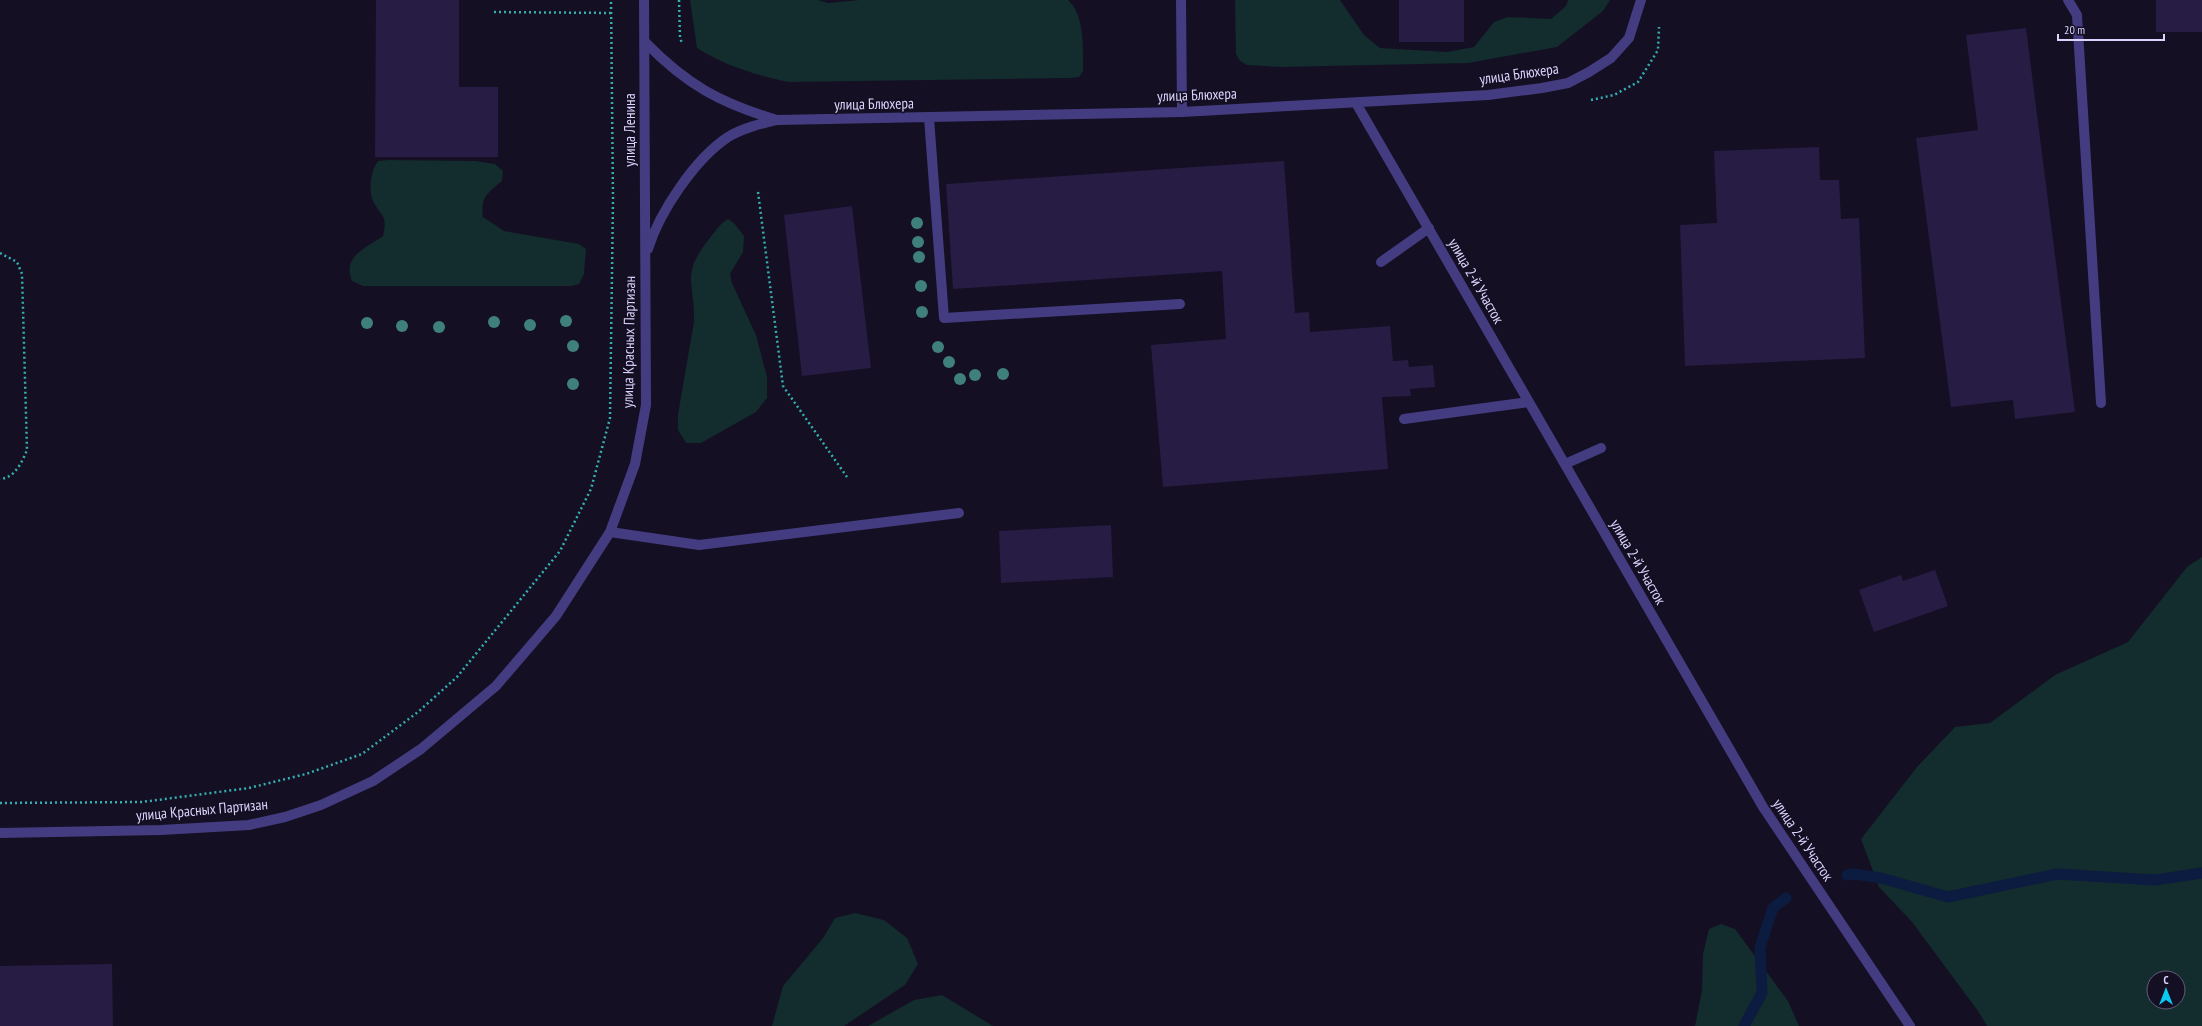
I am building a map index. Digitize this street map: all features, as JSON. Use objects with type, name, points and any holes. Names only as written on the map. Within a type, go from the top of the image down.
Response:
[{"type":"street","name":"улица Ленина","points":[[644,0],[645,259]]},
{"type":"street","points":[[1181,0],[1182,112]]},
{"type":"street","name":"улица Блюхера","points":[[645,259],[653,233],[688,177],[717,147],[728,138],[749,127],[777,120],[1182,112],[1488,95],[1568,83],[1589,72],[1611,58],[1629,38],[1641,0]]},
{"type":"street","points":[[2068,0],[2077,15],[2101,403]]},
{"type":"street","points":[[644,42],[683,78],[707,93],[749,112],[777,120]]},
{"type":"street","name":"улица 2-й Участок","points":[[1356,103],[1763,807],[1910,1026]]},
{"type":"street","points":[[929,118],[944,318],[1180,304]]},
{"type":"street","points":[[1381,262],[1428,228]]},
{"type":"street","name":"улица Красных Партизан","points":[[0,833],[160,830],[249,824],[293,815],[321,805],[374,781],[421,749],[496,686],[556,616],[610,532],[635,464],[646,405],[645,259]]},
{"type":"street","points":[[1404,419],[1529,402]]},
{"type":"street","points":[[1565,464],[1601,448]]},
{"type":"street","points":[[610,532],[700,545],[959,513]]},
{"type":"path","points":[[0,803],[142,802],[248,788],[306,774],[362,754],[418,712],[457,677],[560,551],[591,489],[610,418],[612,199],[611,0]]},
{"type":"path","points":[[679,0],[680,38],[684,45]]},
{"type":"path","points":[[494,12],[612,13]]},
{"type":"path","points":[[758,192],[782,386],[847,477]]},
{"type":"path","points":[[0,253],[17,262],[22,274],[27,450],[20,467],[5,478],[0,479]]},
{"type":"green space","points":[[690,0],[818,0],[828,3],[859,0],[1068,0],[1074,6],[1080,23],[1083,43],[1083,71],[1079,77],[1069,78],[789,82],[765,77],[729,65],[697,48]]},
{"type":"green space","points":[[1235,0],[1340,0],[1364,35],[1380,48],[1447,52],[1474,47],[1494,22],[1508,17],[1551,19],[1566,6],[1568,0],[1610,0],[1603,11],[1557,47],[1468,63],[1280,67],[1247,65],[1240,61],[1236,54]]},
{"type":"green space","points":[[378,161],[475,161],[495,164],[503,171],[502,181],[486,196],[482,210],[483,217],[504,231],[579,244],[586,249],[584,274],[579,284],[571,286],[363,286],[352,281],[350,265],[353,259],[363,249],[383,236],[385,224],[384,219],[371,196],[371,180]]},
{"type":"green space","points":[[728,219],[734,223],[744,236],[743,252],[730,274],[732,283],[756,335],[767,377],[767,398],[756,412],[701,443],[686,443],[678,430],[678,414],[694,322],[691,279],[692,271],[700,252],[709,239],[717,228]]},
{"type":"green space","points":[[2202,557],[2202,1026],[1987,1026],[1978,1011],[1912,922],[1879,887],[1861,839],[1917,767],[1955,727],[1990,723],[2055,675],[2128,642],[2187,567]]},
{"type":"green space","points":[[855,913],[884,920],[907,938],[918,964],[905,985],[844,1026],[772,1026],[783,986],[823,938],[835,918]]},
{"type":"green space","points":[[1721,924],[1735,929],[1788,1001],[1799,1026],[1695,1026],[1702,990],[1703,954],[1709,929]]},
{"type":"green space","points":[[942,995],[993,1026],[868,1026],[914,1000]]},
{"type":"building","points":[[376,0],[459,0],[459,87],[498,87],[498,157],[375,157]]},
{"type":"building","points":[[1399,0],[1464,0],[1464,42],[1399,42]]},
{"type":"building","points":[[2156,0],[2202,0],[2202,32],[2156,32]]},
{"type":"building","points":[[2026,28],[2075,412],[2015,419],[2013,400],[1951,407],[1916,138],[1978,130],[1966,35]]},
{"type":"building","points":[[1819,147],[1820,180],[1839,180],[1841,219],[1859,218],[1865,358],[1685,366],[1680,225],[1717,223],[1714,151]]},
{"type":"building","points":[[1284,161],[1295,313],[1309,312],[1310,332],[1390,326],[1393,361],[1408,360],[1409,367],[1433,365],[1435,387],[1410,389],[1411,396],[1382,397],[1388,469],[1163,487],[1151,345],[1226,339],[1222,271],[953,289],[946,184]]},
{"type":"building","points":[[852,206],[871,368],[802,376],[784,215]]},
{"type":"building","points":[[1111,525],[1113,577],[1001,583],[999,531]]},
{"type":"building","points":[[1935,570],[1948,606],[1874,632],[1859,590],[1901,575],[1903,581]]},
{"type":"building","points":[[112,964],[113,1026],[0,1026],[0,966]]},
{"type":"waterway","points":[[1847,875],[1854,874],[1881,878],[1948,897],[2057,874],[2155,880],[2202,873]]},
{"type":"waterway","points":[[1744,1026],[1762,993],[1760,947],[1773,908],[1786,898]]}]
